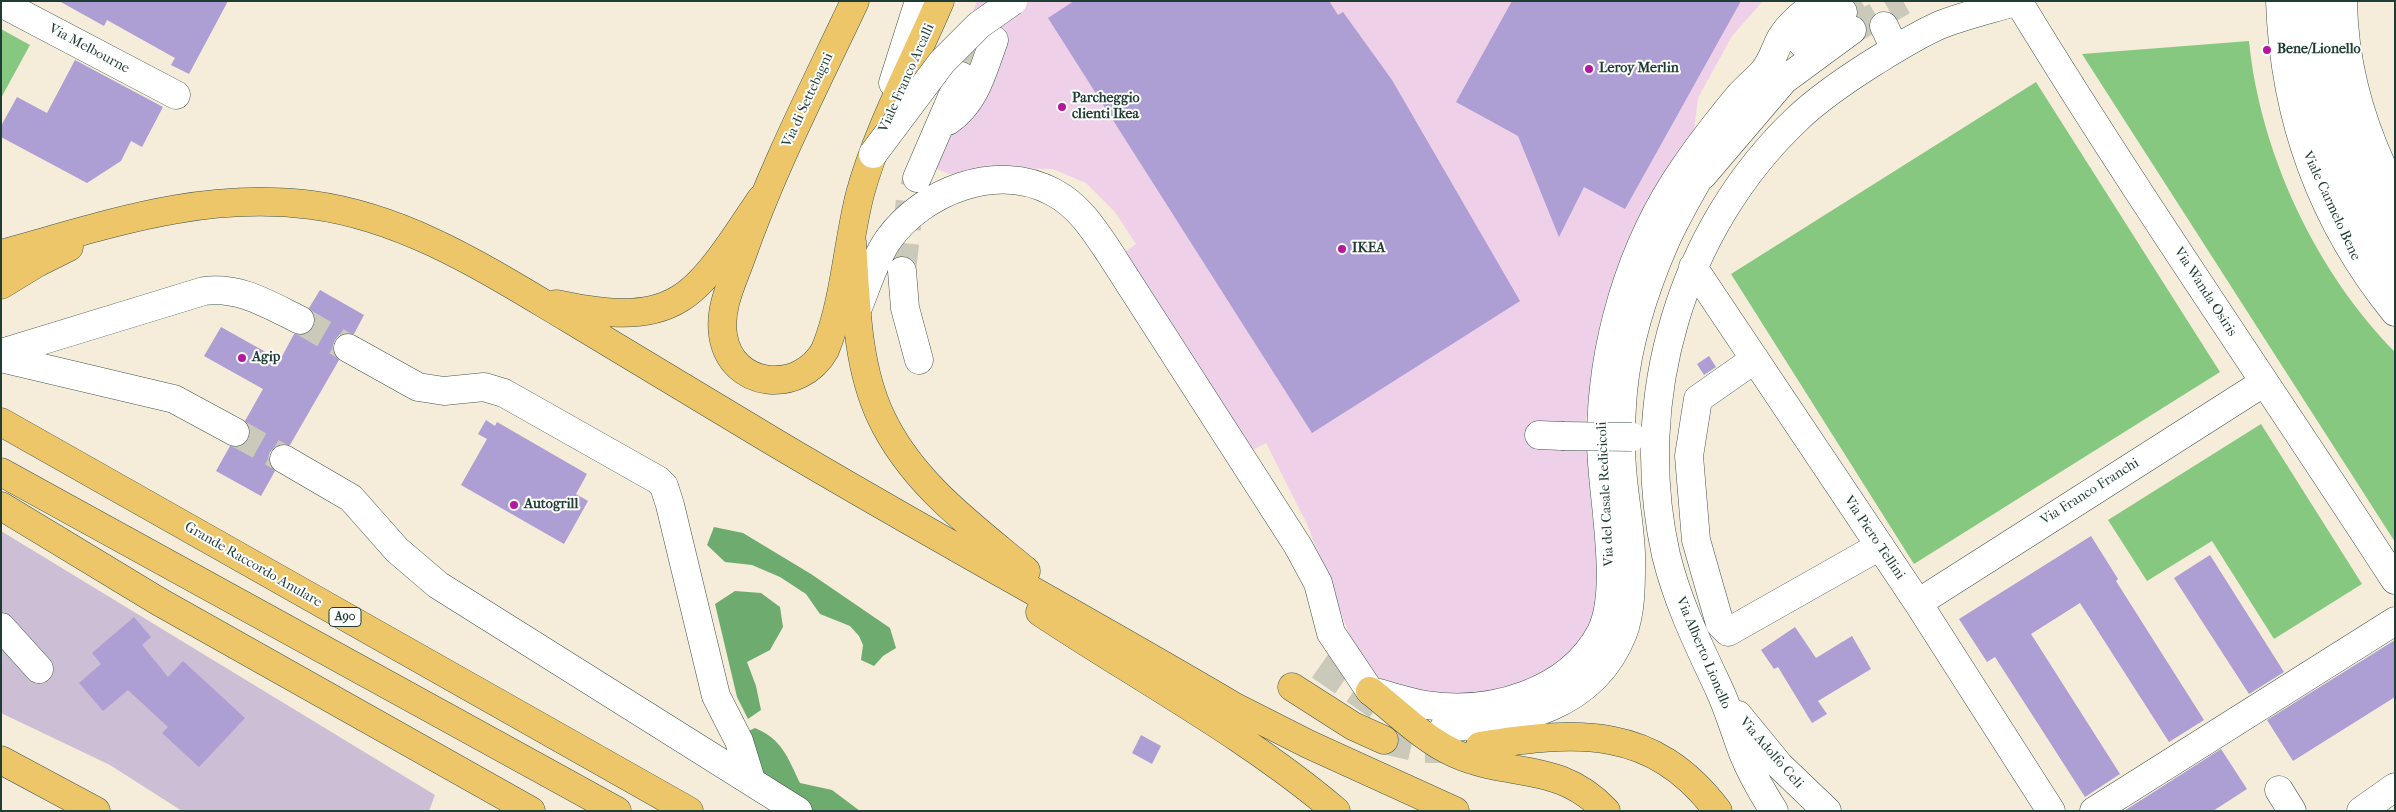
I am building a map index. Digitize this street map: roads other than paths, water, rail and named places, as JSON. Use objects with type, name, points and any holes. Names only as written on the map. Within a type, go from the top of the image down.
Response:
[{"type":"main road","name":"Via di Settebagni","points":[[761,200],[856,1]]},
{"type":"main road","name":"Viale Franco Arcalli","points":[[852,242],[860,195],[873,154],[940,1]]},
{"type":"main road","points":[[761,200],[726,299],[723,317],[727,348],[735,363],[748,373],[773,380],[791,378],[804,373],[821,358],[829,340],[852,242]]},
{"type":"main road","points":[[536,299],[575,308],[616,312],[649,310],[672,303],[689,293],[706,275],[761,200]]},
{"type":"main road","points":[[1,254],[149,213],[194,205],[252,201],[312,205],[400,227],[441,244],[778,444],[1276,728],[1455,811]]},
{"type":"main road","points":[[1,285],[50,257],[149,213]]},
{"type":"main road","points":[[852,242],[857,310],[869,380],[881,417],[900,451],[946,504],[1076,614]]},
{"type":"main road","name":"Grande Raccordo Anulare","points":[[1,422],[689,811]]},
{"type":"main road","points":[[778,444],[1084,642],[1228,730],[1303,783],[1336,811]]},
{"type":"main road","points":[[1,472],[616,811]]},
{"type":"main road","points":[[1,506],[158,601],[531,811]]},
{"type":"main road","points":[[1292,687],[1353,726],[1384,740]]},
{"type":"main road","points":[[1370,691],[1425,735],[1454,754],[1480,762],[1556,777],[1579,788],[1606,811]]},
{"type":"main road","points":[[1480,746],[1532,738],[1565,736],[1624,742],[1652,753],[1670,764],[1693,782],[1718,811]]},
{"type":"main road","points":[[5,761],[96,811]]},
{"type":"street","points":[[873,154],[919,1]]},
{"type":"street","points":[[873,154],[942,62],[979,26],[1013,1]]},
{"type":"street","name":"Via del Casale Redicicoli","points":[[1370,691],[1433,706],[1452,707],[1502,701],[1533,692],[1556,682],[1580,662],[1592,645],[1606,616],[1610,575],[1602,478],[1603,393],[1608,359],[1630,274],[1652,221],[1683,170],[1738,97],[1768,65],[1783,35],[1798,18],[1819,1]]},
{"type":"street","name":"Via Alberto Lionello","points":[[1774,811],[1746,760],[1720,691],[1692,635],[1666,553],[1658,500],[1644,437],[1662,376],[1675,319],[1693,267],[1719,217],[1787,129],[1890,38],[2018,1]]},
{"type":"street","name":"Via Wanda Osiris","points":[[2018,1],[2263,383],[2312,451],[2395,580]]},
{"type":"street","name":"Viale Carmelo Bene","points":[[2280,1],[2282,44],[2289,94],[2341,158],[2395,193]]},
{"type":"street","name":"Viale Carmelo Bene","points":[[2300,1],[2300,40],[2307,81],[2318,123],[2395,238]]},
{"type":"street","name":"Viale Carmelo Bene","points":[[2324,1],[2351,252],[2395,312]]},
{"type":"street","name":"Viale Carmelo Bene","points":[[2343,1],[2349,63],[2361,112],[2341,158],[2357,219],[2395,276]]},
{"type":"street","name":"Via Melbourne","points":[[1,3],[176,95]]},
{"type":"street","points":[[1697,182],[1784,80],[1848,21],[1801,44]]},
{"type":"street","points":[[939,127],[953,118],[976,91],[994,40]]},
{"type":"street","points":[[917,178],[961,76]]},
{"type":"street","points":[[1444,728],[1520,717],[1540,712],[1568,699],[1586,686],[1607,662],[1623,632],[1630,590],[1630,536],[1621,441],[1626,366],[1636,323],[1666,239],[1723,135]]},
{"type":"street","points":[[857,310],[887,242],[904,220],[930,200],[959,186],[1000,180],[1028,182],[1053,192],[1084,215],[1110,252],[1298,546],[1318,583],[1331,633],[1370,691]]},
{"type":"street","name":"Via Piero Tellini","points":[[1693,267],[1918,603],[2051,811]]},
{"type":"street","points":[[902,271],[905,308],[920,360]]},
{"type":"street","points":[[1,353],[204,291],[219,289],[242,293],[300,320]]},
{"type":"street","points":[[348,348],[418,387],[444,391],[484,388],[504,393],[658,480],[664,486],[720,706],[738,741],[751,780]]},
{"type":"street","points":[[1,358],[174,399],[235,432]]},
{"type":"street","points":[[1755,359],[1698,399],[1689,456],[1696,540],[1720,624],[1728,632],[1880,546]]},
{"type":"street","name":"Via Franco Franchi","points":[[1918,603],[2263,383]]},
{"type":"street","points":[[1551,435],[1644,437]]},
{"type":"street","points":[[284,459],[351,498],[397,550],[438,585],[798,811]]},
{"type":"street","points":[[2094,811],[2395,621]]},
{"type":"street","points":[[1,627],[39,669]]},
{"type":"street","name":"Via Adolfo Celi","points":[[1720,691],[1778,765],[1827,811]]},
{"type":"street","points":[[2361,811],[2395,787]]},
{"type":"tunnel","points":[[1843,12],[1861,1]]},
{"type":"tunnel","points":[[1852,30],[1903,1]]},
{"type":"tunnel","points":[[961,76],[992,15]]},
{"type":"tunnel","points":[[1762,83],[1801,44]]},
{"type":"tunnel","points":[[902,271],[910,200],[917,178]]},
{"type":"tunnel","points":[[300,320],[348,348]]},
{"type":"tunnel","points":[[235,432],[284,459]]},
{"type":"tunnel","points":[[1320,666],[1382,709]]},
{"type":"tunnel","points":[[1384,740],[1423,749],[1456,749]]},
{"type":"place","name":"Bene/Lionello","points":[[2267,50]]},
{"type":"place","name":"Leroy Merlin","points":[[1589,69]]},
{"type":"place","name":"Parcheggio clienti Ikea","points":[[1062,107]]},
{"type":"place","name":"IKEA","points":[[1342,249]]},
{"type":"place","name":"Agip","points":[[242,358]]},
{"type":"place","name":"Autogrill","points":[[514,505]]}]
